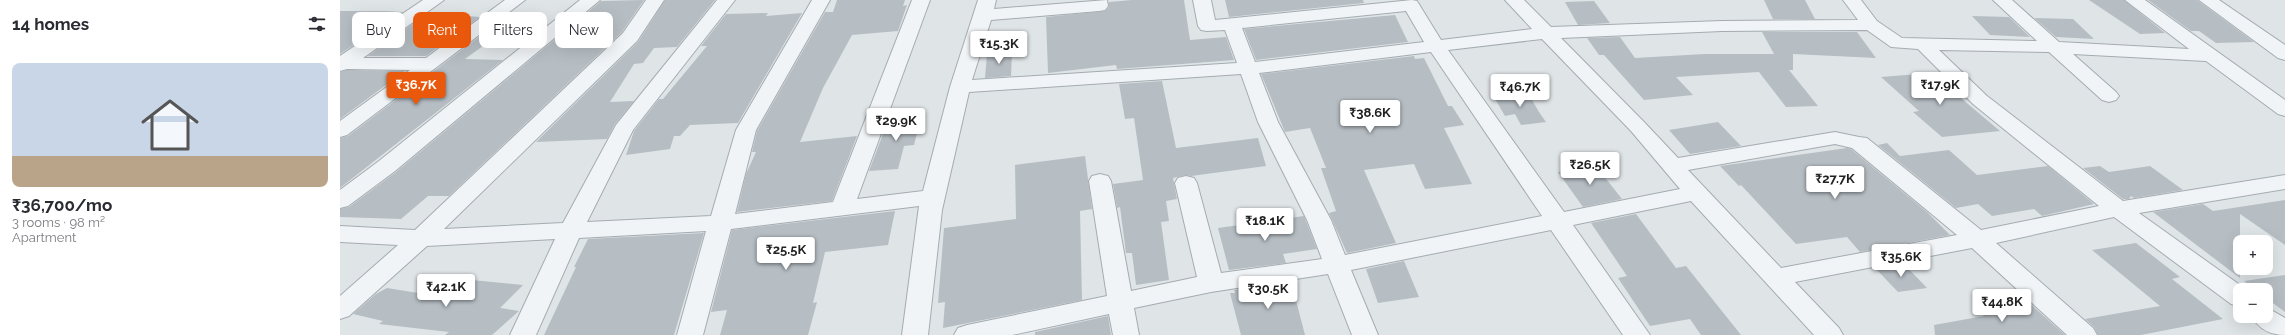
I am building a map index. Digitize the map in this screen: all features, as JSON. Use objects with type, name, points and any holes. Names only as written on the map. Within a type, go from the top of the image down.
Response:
[{"type":"street","points":[[341,64],[435,0]]},
{"type":"street","points":[[340,131],[516,0]]},
{"type":"street","points":[[340,201],[386,166],[591,0]]},
{"type":"street","points":[[340,310],[421,238],[630,37],[655,0]]},
{"type":"street","points":[[523,335],[571,230],[623,129],[726,0]]},
{"type":"street","points":[[690,335],[746,130],[822,0]]},
{"type":"street","points":[[843,208],[921,0]]},
{"type":"street","points":[[915,335],[930,210],[960,87],[985,7],[1099,6],[1098,0]]},
{"type":"street","points":[[1202,0],[1207,26],[1232,25],[1314,8],[1412,5],[1436,46],[1637,335]]},
{"type":"street","points":[[1514,0],[1638,127],[1696,193],[1777,277],[1830,335]]},
{"type":"street","points":[[1852,0],[1871,25],[1898,44],[2057,47],[2210,56]]},
{"type":"street","points":[[2002,0],[2057,47],[2109,96]]},
{"type":"street","points":[[2134,0],[2285,110]]},
{"type":"street","points":[[2208,0],[2285,54]]},
{"type":"street","points":[[1232,25],[1268,122],[1319,220],[1365,335]]},
{"type":"street","points":[[960,87],[1249,68],[1547,33],[1722,26],[1871,25]]},
{"type":"street","points":[[1924,45],[1980,100],[2118,210],[2233,293]]},
{"type":"street","points":[[341,64],[431,64]]},
{"type":"street","points":[[1672,166],[1835,138],[1858,143],[1977,240],[2084,335]]},
{"type":"street","points":[[1100,181],[1126,335]]},
{"type":"street","points":[[1777,277],[1977,240],[2118,210],[2285,182]]},
{"type":"street","points":[[1186,183],[1203,245],[1211,284]]},
{"type":"street","points":[[967,335],[1211,284],[1336,265],[1696,193]]},
{"type":"street","points":[[340,234],[421,238],[720,223],[934,197]]},
{"type":"street","points":[[2273,322],[2285,331]]},
{"type":"building","points":[[644,0],[622,32],[613,41],[613,12],[588,12],[601,1]]},
{"type":"building","points":[[665,0],[715,0],[677,47],[654,48],[643,63],[634,64],[610,102],[634,101],[615,124],[607,139],[536,142],[638,42]]},
{"type":"building","points":[[837,0],[905,0],[903,6],[907,5],[898,31],[852,35],[823,88],[800,142],[857,136],[832,201],[737,212],[746,174],[756,152],[752,152],[757,131],[825,12],[833,12]]},
{"type":"building","points":[[1132,0],[1184,0],[1190,40],[1226,37],[1234,60],[1117,69],[1116,65],[1048,73],[1046,17],[1105,11],[1109,7],[1109,2]]},
{"type":"building","points":[[1225,0],[1363,0],[1364,3],[1229,17]]},
{"type":"building","points":[[1764,0],[1805,0],[1815,19],[1773,19]]},
{"type":"building","points":[[2089,0],[2124,0],[2165,33],[2140,34]]},
{"type":"building","points":[[2148,0],[2197,0],[2254,42],[2216,43],[2199,31],[2191,31]]},
{"type":"building","points":[[1594,1],[1610,23],[1578,25],[1565,2]]},
{"type":"building","points":[[340,11],[403,12],[352,12],[352,46],[340,54]]},
{"type":"building","points":[[768,13],[766,16],[802,13],[738,123],[690,125],[680,136],[674,136],[670,149],[626,155],[634,131],[659,99],[663,99],[707,46],[701,46],[726,14]]},
{"type":"building","points":[[1395,15],[1408,42],[1256,60],[1244,29]]},
{"type":"building","points":[[471,16],[479,18],[471,24]]},
{"type":"building","points":[[1972,16],[2009,17],[2030,37],[1990,35]]},
{"type":"building","points":[[2034,18],[2073,19],[2094,39],[2056,37]]},
{"type":"building","points":[[413,24],[413,48],[437,48],[426,56],[368,56],[379,48],[405,48],[405,29]]},
{"type":"building","points":[[1762,32],[1857,32],[1876,58],[1793,54],[1793,70],[1789,70],[1818,106],[1786,107],[1759,72],[1676,77],[1693,95],[1644,100],[1604,55],[1599,55],[1587,38],[1620,37],[1635,58],[1704,54],[1774,54]]},
{"type":"building","points":[[479,37],[480,48],[465,59],[503,60],[340,188],[340,138],[348,136],[464,48],[471,48],[471,43]]},
{"type":"building","points":[[555,39],[555,48],[605,48],[449,196],[428,196],[401,219],[340,217],[340,209],[349,207],[396,172],[545,48],[547,48],[547,46]]},
{"type":"building","points":[[1012,52],[1011,76],[985,78],[987,55]]},
{"type":"building","points":[[1414,56],[1415,59],[1424,58],[1448,106],[1452,106],[1464,125],[1444,128],[1472,184],[1425,189],[1414,164],[1364,170],[1396,243],[1347,253],[1329,213],[1336,211],[1321,168],[1326,168],[1310,128],[1285,132],[1261,74]]},
{"type":"building","points":[[347,70],[405,71],[340,119],[340,72]]},
{"type":"building","points":[[1931,73],[2000,131],[1942,137],[1913,112],[1919,111],[1881,77]]},
{"type":"building","points":[[1162,81],[1176,148],[1258,138],[1266,166],[1191,176],[1186,175],[1173,178],[1177,199],[1166,201],[1169,221],[1161,222],[1169,280],[1136,285],[1132,253],[1126,253],[1120,207],[1117,208],[1113,184],[1143,180],[1134,118],[1125,119],[1119,84]]},
{"type":"building","points":[[1528,93],[1546,122],[1521,125],[1515,114],[1505,116],[1494,97]]},
{"type":"building","points":[[922,114],[914,145],[904,146],[898,169],[869,171],[883,134],[887,133],[892,117]]},
{"type":"building","points":[[1718,122],[1741,146],[1690,154],[1669,130]]},
{"type":"building","points":[[1887,143],[1900,156],[1949,150],[1977,175],[2048,166],[2094,204],[2042,216],[2034,209],[1992,216],[1978,204],[1956,208],[1878,145]]},
{"type":"building","points":[[1847,148],[1851,149],[1927,212],[1950,235],[1860,252],[1847,237],[1796,244],[1741,185],[1739,186],[1720,166]]},
{"type":"building","points":[[1085,156],[1092,209],[1080,211],[1082,300],[943,328],[945,302],[938,303],[944,228],[1016,219],[1015,165]]},
{"type":"building","points":[[1596,166],[1622,199],[1583,207],[1558,172]]},
{"type":"building","points":[[2100,166],[2109,172],[2150,166],[2183,190],[2134,198],[2131,196],[2129,199],[2123,199],[2083,168]]},
{"type":"building","points":[[2285,200],[2285,245],[2273,237],[2273,235],[2270,235],[2240,214],[2240,235],[2233,235],[2233,273],[2153,212],[2203,204],[2213,211]]},
{"type":"building","points":[[895,211],[888,245],[825,252],[813,303],[817,302],[808,335],[720,335],[727,310],[711,312],[732,230]]},
{"type":"building","points":[[1636,214],[1676,268],[1686,266],[1741,335],[1701,335],[1690,319],[1650,326],[1618,278],[1627,276],[1591,223]]},
{"type":"building","points":[[1304,216],[1317,249],[1283,254],[1286,263],[1229,270],[1218,228]]},
{"type":"building","points":[[704,233],[674,335],[544,335],[588,239]]},
{"type":"building","points":[[2136,243],[2180,277],[2172,279],[2223,319],[2141,335],[2098,335],[2094,327],[2085,319],[2160,306],[2092,250]]},
{"type":"building","points":[[1404,261],[1419,297],[1378,303],[1366,269]]},
{"type":"building","points":[[1903,263],[1927,288],[1898,292],[1875,268]]},
{"type":"building","points":[[2285,275],[2285,312],[2273,303],[2273,283],[2247,283],[2244,281]]},
{"type":"building","points":[[462,279],[523,285],[500,308],[519,311],[492,335],[445,335],[449,332],[379,324],[383,321],[353,314],[376,294],[387,288],[443,297]]},
{"type":"building","points":[[1291,281],[1305,335],[1241,335],[1230,293],[1235,293],[1234,290]]},
{"type":"building","points":[[2028,302],[2065,335],[1935,335],[1934,325],[1984,316],[1981,313]]},
{"type":"building","points":[[1108,316],[1111,335],[1035,335],[1035,332]]}]
